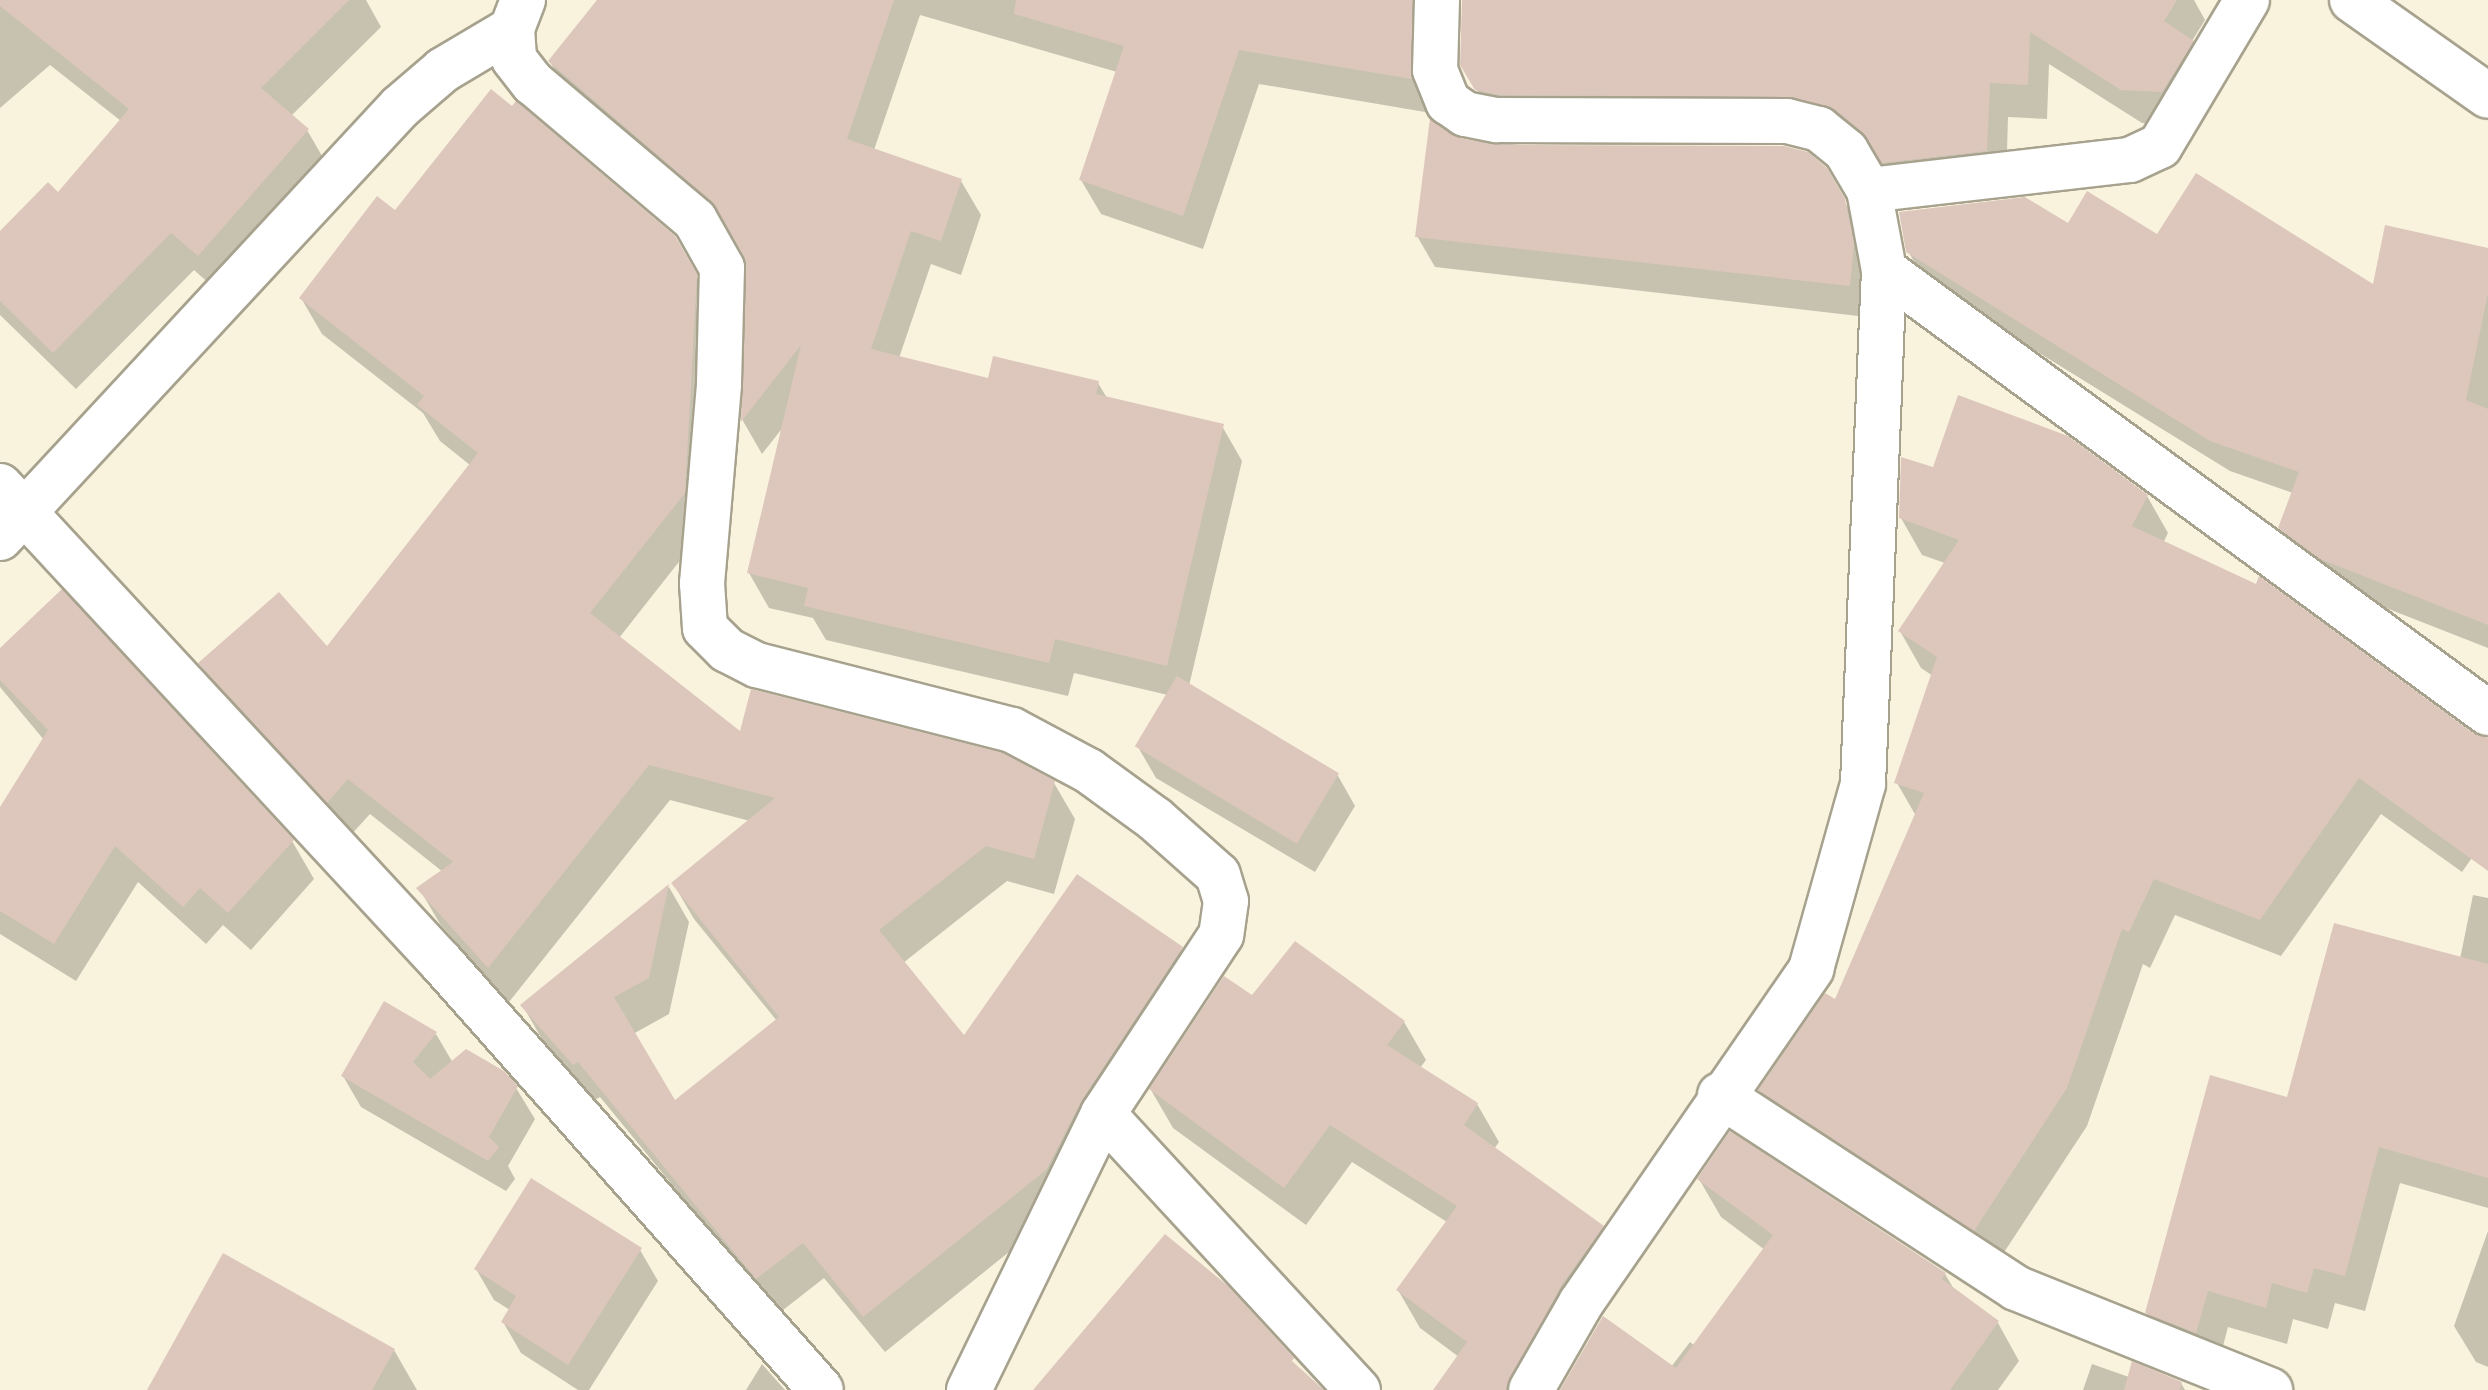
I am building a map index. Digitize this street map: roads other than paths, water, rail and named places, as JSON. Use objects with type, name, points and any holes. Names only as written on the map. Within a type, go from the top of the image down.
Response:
[{"type":"street","points":[[1437,0],[1435,70],[1448,102],[1465,114],[1497,120],[1787,121],[1819,129],[1846,151],[1869,190],[1884,270],[1863,784],[1811,969],[1720,1095],[1581,1303],[1531,1390]]},
{"type":"street","points":[[1869,190],[2130,160],[2160,146],[2247,0]]},
{"type":"street","points":[[2352,0],[2488,96]]},
{"type":"street","points":[[518,14],[443,70],[400,107],[8,511],[441,962],[821,1390]]},
{"type":"street","points":[[518,14],[514,59],[533,83],[695,220],[722,268],[719,385],[702,583],[705,628],[727,650],[757,665],[1012,730],[1089,771],[1155,819],[1218,875],[1226,901],[1221,935],[1103,1114],[969,1390]]},
{"type":"street","points":[[1884,270],[2488,713]]},
{"type":"street","points":[[1720,1095],[2016,1288],[2270,1390]]},
{"type":"street","points":[[1103,1114],[1358,1390]]}]
